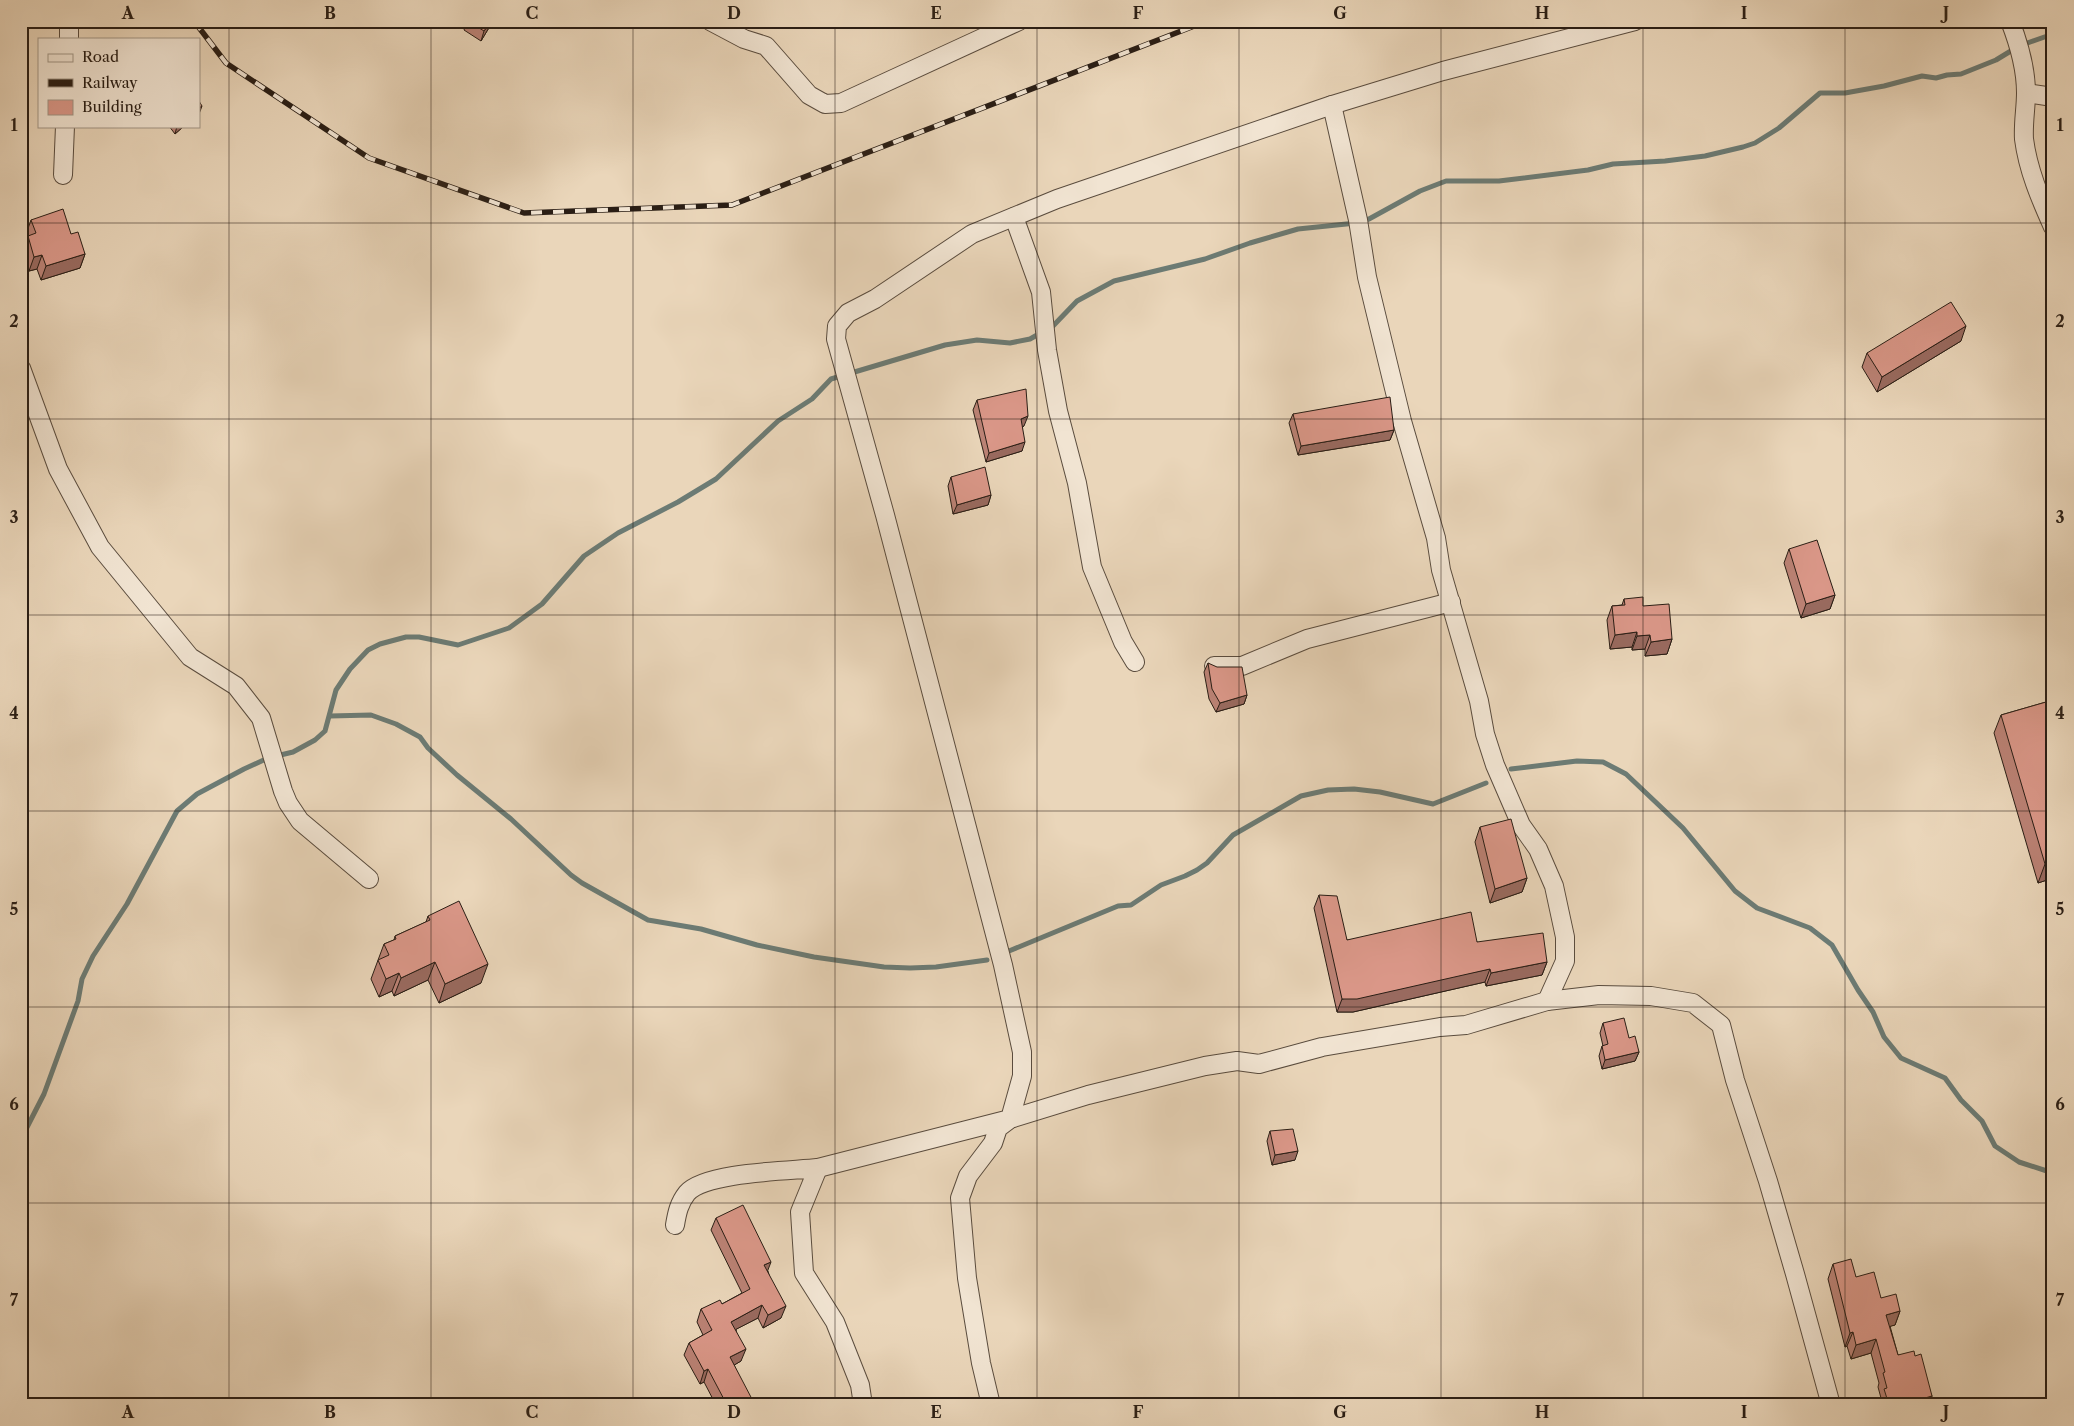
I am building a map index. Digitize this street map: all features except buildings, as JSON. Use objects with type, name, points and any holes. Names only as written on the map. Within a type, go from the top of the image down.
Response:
[{"type":"street","points":[[68,38],[69,21]]},
{"type":"street","points":[[710,21],[744,39],[766,46],[809,95],[825,104],[841,103],[1019,21]]},
{"type":"street","points":[[991,1405],[981,1363],[967,1278],[960,1198],[968,1176],[993,1143],[998,1128],[1010,1119],[1022,1076],[1022,1052],[1003,964],[836,340],[837,326],[848,312],[875,299],[972,234],[1057,199],[1332,105],[1443,71],[1635,21]]},
{"type":"street","points":[[2010,21],[2024,65],[2026,92],[2024,137],[2028,162],[2038,193],[2053,227]]},
{"type":"street","points":[[2026,92],[2053,97]]},
{"type":"street","points":[[1332,105],[1358,220],[1367,277],[1402,420],[1436,538],[1442,570],[1479,701],[1485,734],[1495,765],[1521,826],[1538,849],[1554,886],[1565,937],[1565,961],[1547,1001]]},
{"type":"street","points":[[63,175],[65,128]]},
{"type":"street","points":[[1014,217],[1041,292],[1047,350],[1058,411],[1077,483],[1092,567],[1123,642],[1135,662]]},
{"type":"street","points":[[21,368],[58,468],[100,547],[190,657],[236,686],[261,718],[282,791],[293,812],[300,821],[369,880]]},
{"type":"street","points":[[1214,666],[1242,666],[1307,639],[1451,602]]},
{"type":"street","points":[[675,1225],[679,1205],[688,1192],[699,1185],[727,1176],[818,1168],[1010,1119],[1088,1095],[1205,1066],[1237,1061],[1259,1064],[1322,1046],[1440,1026],[1466,1025],[1547,1001],[1599,995],[1650,996],[1693,1004],[1721,1025],[1735,1080],[1782,1227],[1831,1405]]},
{"type":"street","points":[[818,1168],[800,1212],[804,1273],[835,1322],[860,1385],[863,1405]]},
{"type":"waterway","points":[[21,1139],[44,1094],[78,1001],[82,979],[93,956],[127,904],[177,811],[197,794],[244,769],[268,758],[293,752],[315,740],[325,731],[336,690],[350,669],[368,650],[380,644],[406,637],[419,637],[458,645],[509,628],[542,604],[584,556],[618,533],[678,502],[716,479],[778,421],[812,399],[831,379],[945,345],[977,340],[1010,343],[1030,339],[1053,326],[1077,301],[1114,281],[1205,259],[1298,229],[1356,223],[1369,219],[1420,191],[1446,181],[1499,181],[1588,170],[1613,164],[1665,161],[1705,156],[1743,147],[1755,143],[1779,128],[1820,93],[1845,93],[1884,86],[1922,76],[1936,78],[1961,74],[1996,60],[2019,46],[2053,34]]},
{"type":"waterway","points":[[330,716],[371,715],[396,724],[420,737],[428,748],[457,775],[511,819],[571,875],[648,920],[701,929],[757,945],[814,957],[884,967],[936,967],[987,960]]},
{"type":"waterway","points":[[1511,769],[1577,761],[1603,762],[1626,774],[1683,828],[1735,891],[1757,908],[1810,928],[1832,945],[1873,1012],[1884,1037],[1901,1058],[1945,1078],[1961,1100],[1982,1121],[1995,1146],[2019,1162],[2053,1173]]},
{"type":"waterway","points":[[1009,951],[1118,906],[1131,905],[1161,885],[1197,870],[1207,863],[1233,835],[1301,796],[1328,790],[1354,789],[1380,792],[1433,804],[1486,783]]},
{"type":"railway","points":[[194,21],[226,63],[369,158],[524,213],[732,205],[1207,21]]}]
